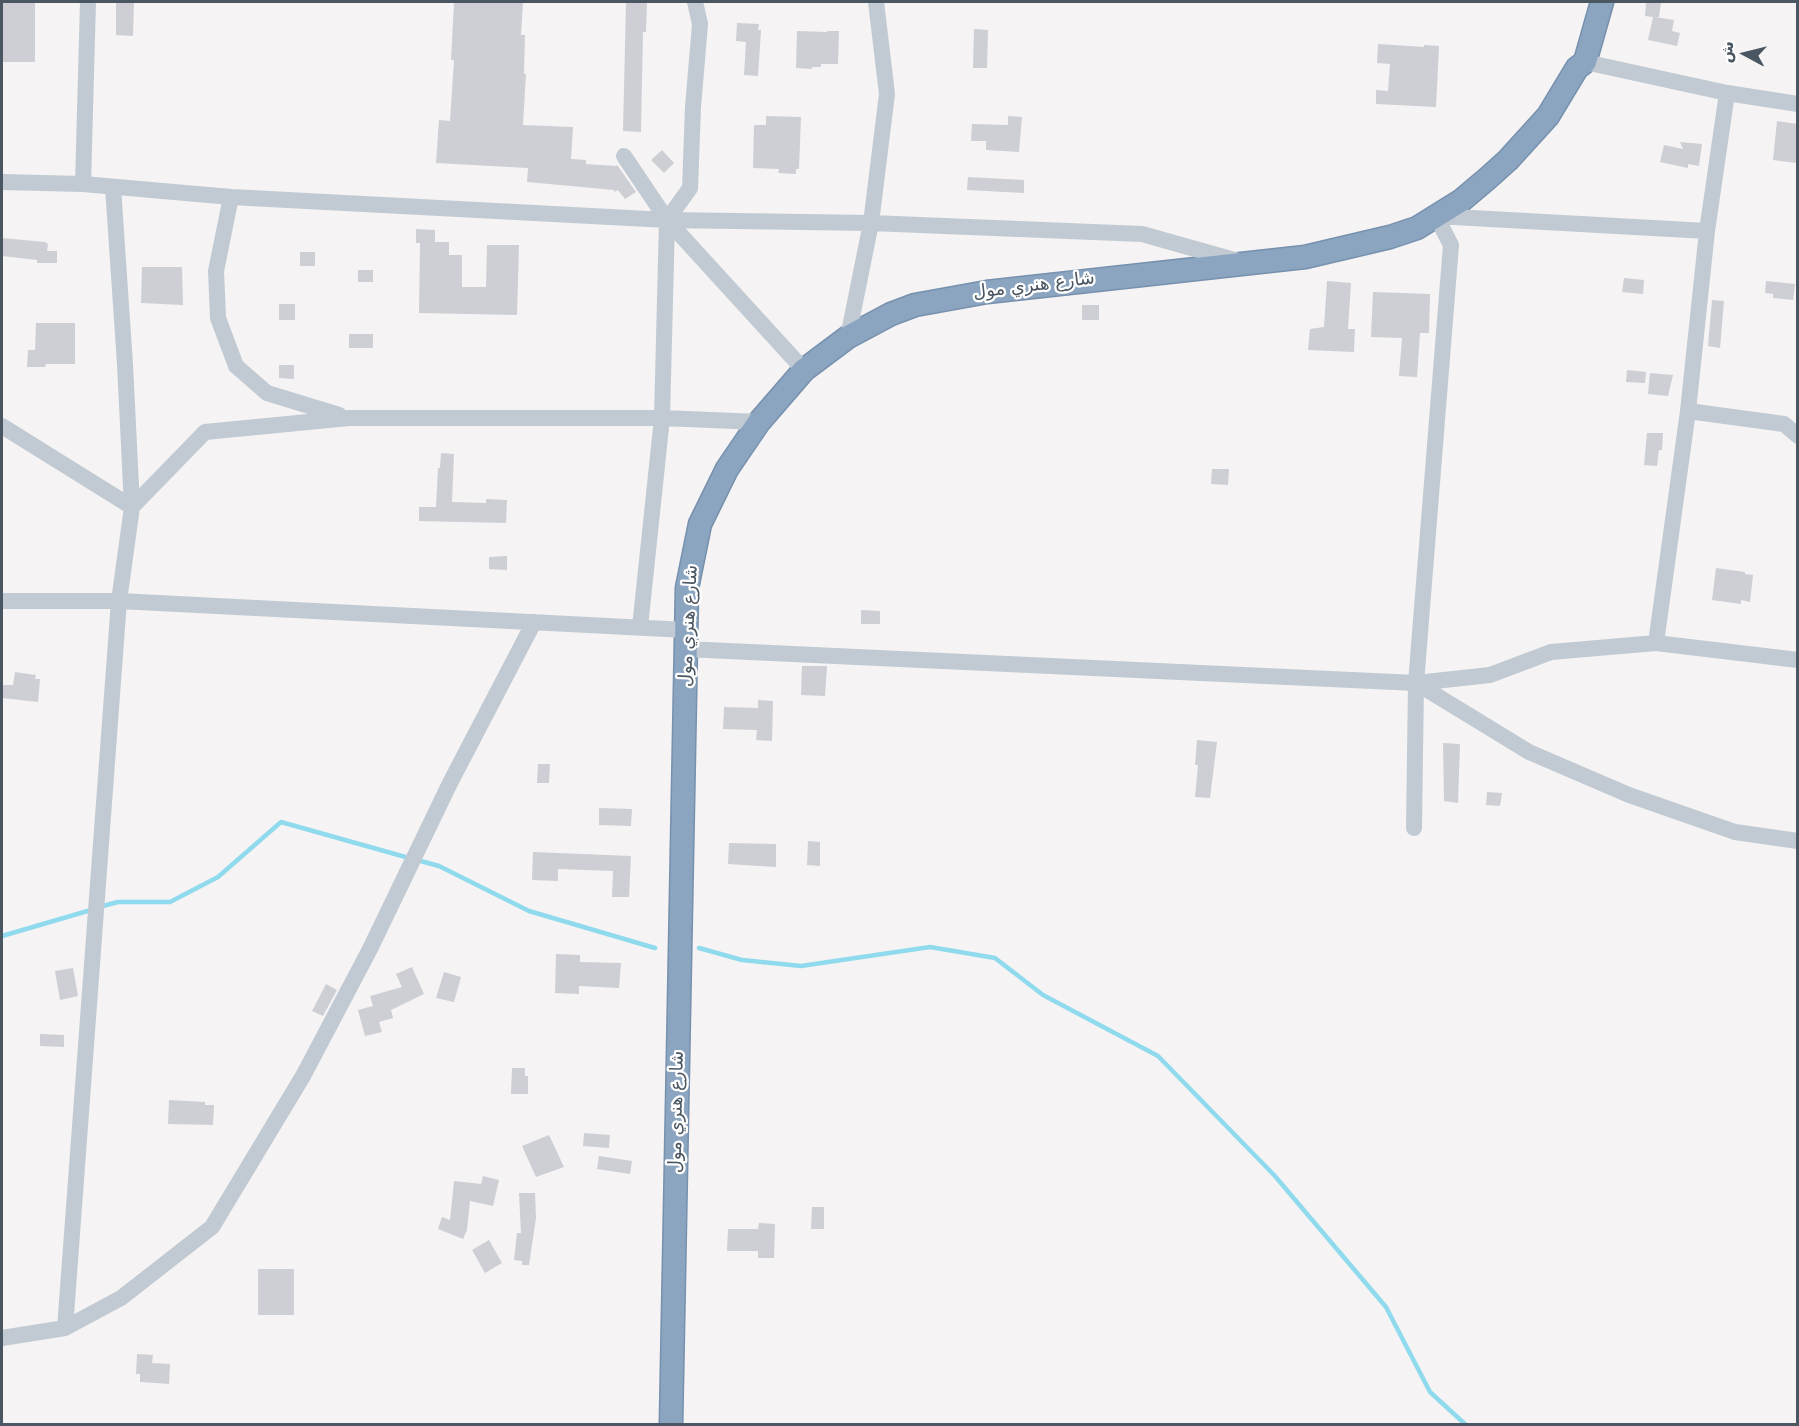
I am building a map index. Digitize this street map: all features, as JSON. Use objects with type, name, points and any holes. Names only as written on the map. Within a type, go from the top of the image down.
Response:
[{"type":"highway","name":"شارع هنري مول","points":[[671,1425],[687,588],[700,524],[727,469],[759,422],[804,370],[848,337],[891,314],[915,305],[948,297],[1305,257],[1390,237],[1417,228],[1462,200],[1508,160],[1548,116],[1577,68],[1585,62],[1602,2]]},
{"type":"street","points":[[83,184],[88,2]]},
{"type":"street","points":[[640,627],[662,418],[667,220],[690,188],[693,107],[700,24],[695,2]]},
{"type":"street","points":[[848,337],[871,223],[887,94],[876,2]]},
{"type":"street","points":[[1585,62],[1727,93],[1797,104]]},
{"type":"street","points":[[1656,643],[1688,411],[1707,231],[1727,93]]},
{"type":"street","points":[[624,156],[667,220],[804,370]]},
{"type":"street","points":[[2,182],[83,184],[231,197],[667,220],[871,223],[1142,234],[1247,263]]},
{"type":"street","points":[[65,1328],[119,601],[132,507],[113,187]]},
{"type":"street","points":[[231,197],[216,271],[218,318],[237,366],[267,393],[349,418]]},
{"type":"street","points":[[1436,216],[1707,231]]},
{"type":"street","points":[[1414,828],[1416,682],[1451,245],[1436,216]]},
{"type":"street","points":[[1688,411],[1784,424],[1797,436]]},
{"type":"street","points":[[132,507],[205,432],[349,418],[662,418],[759,422]]},
{"type":"street","points":[[2,426],[132,507]]},
{"type":"street","points":[[2,601],[119,601],[640,627],[686,639],[1416,682],[1490,675],[1551,652],[1656,643],[1797,660]]},
{"type":"street","points":[[2,1338],[65,1328],[121,1298],[212,1227],[303,1076],[370,949],[450,783],[534,622]]},
{"type":"street","points":[[1416,682],[1529,752],[1629,795],[1735,832],[1797,841]]},
{"type":"building","points":[[2,2],[35,2],[35,62],[2,62]]},
{"type":"building","points":[[116,2],[134,2],[133,36],[116,35]]},
{"type":"building","points":[[454,2],[523,2],[521,35],[525,35],[524,74],[526,74],[523,125],[573,127],[571,159],[586,160],[586,164],[617,165],[636,192],[625,199],[618,190],[614,192],[614,190],[527,182],[528,168],[436,163],[439,120],[450,121],[454,60],[451,60]]},
{"type":"building","points":[[626,2],[647,2],[646,32],[643,32],[641,132],[623,131]]},
{"type":"building","points":[[1646,2],[1661,2],[1659,17],[1655,17],[1674,20],[1672,31],[1680,33],[1677,46],[1648,40],[1653,17],[1645,16]]},
{"type":"building","points":[[737,23],[759,24],[758,30],[761,30],[758,76],[744,75],[746,42],[736,41]]},
{"type":"building","points":[[974,29],[988,30],[987,68],[973,68]]},
{"type":"building","points":[[797,31],[839,31],[838,64],[821,64],[821,67],[812,67],[812,69],[796,68]]},
{"type":"building","points":[[1378,44],[1439,46],[1436,107],[1376,104],[1376,90],[1388,91],[1390,64],[1377,63]]},
{"type":"building","points":[[766,116],[801,117],[799,169],[796,169],[796,174],[778,173],[779,169],[753,168],[754,125],[766,125]]},
{"type":"building","points":[[1008,116],[1022,117],[1019,152],[986,150],[986,141],[971,141],[972,124],[1008,125]]},
{"type":"building","points":[[1777,121],[1797,124],[1797,163],[1773,160]]},
{"type":"building","points":[[1680,142],[1702,144],[1699,166],[1688,164],[1688,168],[1660,162],[1664,145],[1683,149]]},
{"type":"building","points":[[662,150],[674,163],[664,173],[651,160]]},
{"type":"building","points":[[968,177],[1024,180],[1024,193],[967,190]]},
{"type":"building","points":[[416,229],[435,230],[435,242],[449,242],[449,255],[462,255],[462,287],[486,287],[487,245],[519,245],[517,315],[419,313],[420,243],[416,243]]},
{"type":"building","points":[[2,238],[45,242],[48,244],[47,251],[57,251],[57,263],[37,263],[37,260],[2,256]]},
{"type":"building","points":[[300,252],[315,252],[315,266],[300,266]]},
{"type":"building","points":[[142,267],[182,267],[183,305],[141,303]]},
{"type":"building","points":[[358,270],[373,270],[373,282],[358,282]]},
{"type":"building","points":[[1624,278],[1644,280],[1643,294],[1622,292]]},
{"type":"building","points":[[1327,281],[1351,283],[1348,329],[1355,329],[1354,352],[1308,350],[1310,329],[1324,327]]},
{"type":"building","points":[[1766,281],[1795,284],[1793,300],[1773,298],[1773,294],[1765,293]]},
{"type":"building","points":[[1373,292],[1430,294],[1429,333],[1420,333],[1417,377],[1399,376],[1402,338],[1371,337]]},
{"type":"building","points":[[1712,300],[1724,301],[1720,348],[1708,346]]},
{"type":"building","points":[[279,304],[295,304],[295,320],[279,320]]},
{"type":"building","points":[[1082,305],[1099,305],[1099,320],[1082,320]]},
{"type":"building","points":[[36,323],[75,323],[75,364],[46,364],[45,367],[27,367],[28,350],[35,350]]},
{"type":"building","points":[[349,334],[373,334],[373,348],[349,348]]},
{"type":"building","points":[[279,365],[294,365],[294,379],[279,378]]},
{"type":"building","points":[[1627,370],[1646,372],[1645,383],[1626,382]]},
{"type":"building","points":[[1650,373],[1673,375],[1668,396],[1648,394]]},
{"type":"building","points":[[1647,433],[1663,433],[1662,450],[1659,450],[1657,466],[1644,465]]},
{"type":"building","points":[[441,453],[454,454],[452,502],[486,503],[486,499],[507,500],[506,523],[419,521],[419,507],[436,507]]},
{"type":"building","points":[[1212,469],[1229,469],[1228,485],[1211,484]]},
{"type":"building","points":[[507,556],[507,570],[489,569],[489,557]]},
{"type":"building","points":[[1716,568],[1753,575],[1750,602],[1741,600],[1741,604],[1712,600]]},
{"type":"building","points":[[861,610],[880,611],[880,624],[861,624]]},
{"type":"building","points":[[802,666],[827,666],[825,696],[801,695]]},
{"type":"building","points":[[15,672],[36,675],[35,679],[40,679],[38,702],[2,698],[2,685],[13,685]]},
{"type":"building","points":[[758,700],[773,701],[772,741],[756,740],[757,730],[723,729],[724,707],[758,708]]},
{"type":"building","points":[[1197,740],[1217,742],[1210,798],[1195,797],[1198,765],[1195,765]]},
{"type":"building","points":[[1443,743],[1460,744],[1458,803],[1444,801]]},
{"type":"building","points":[[538,764],[550,764],[549,783],[537,783]]},
{"type":"building","points":[[1487,792],[1502,793],[1500,806],[1486,805]]},
{"type":"building","points":[[599,808],[632,809],[631,826],[599,825]]},
{"type":"building","points":[[808,841],[820,842],[820,866],[807,865]]},
{"type":"building","points":[[729,843],[776,844],[776,867],[728,864]]},
{"type":"building","points":[[533,852],[631,856],[629,897],[612,897],[613,871],[558,869],[558,881],[532,880]]},
{"type":"building","points":[[556,954],[580,955],[580,962],[621,963],[619,988],[579,986],[579,994],[555,993]]},
{"type":"building","points":[[412,967],[424,994],[391,1010],[393,1018],[379,1022],[382,1032],[365,1036],[358,1010],[373,1006],[370,996],[402,987],[396,974]]},
{"type":"building","points":[[73,968],[78,996],[60,1000],[55,971]]},
{"type":"building","points":[[444,972],[461,977],[454,1002],[436,998]]},
{"type":"building","points":[[326,984],[337,990],[323,1016],[312,1011]]},
{"type":"building","points":[[40,1034],[64,1035],[64,1047],[40,1046]]},
{"type":"building","points":[[512,1068],[525,1068],[525,1076],[528,1076],[528,1094],[511,1094]]},
{"type":"building","points":[[169,1100],[205,1102],[205,1105],[214,1105],[213,1125],[168,1124]]},
{"type":"building","points":[[584,1133],[610,1135],[609,1148],[583,1146]]},
{"type":"building","points":[[549,1135],[564,1167],[536,1177],[522,1146]]},
{"type":"building","points":[[599,1156],[632,1161],[630,1174],[597,1169]]},
{"type":"building","points":[[483,1176],[499,1180],[493,1206],[470,1201],[467,1230],[463,1239],[438,1229],[442,1217],[450,1220],[454,1181],[481,1184]]},
{"type":"building","points":[[519,1193],[535,1193],[536,1218],[529,1265],[522,1265],[522,1261],[514,1260],[517,1233],[521,1233]]},
{"type":"building","points":[[812,1207],[824,1207],[824,1229],[811,1229]]},
{"type":"building","points":[[759,1223],[775,1224],[774,1258],[758,1258],[758,1251],[727,1251],[728,1229],[758,1229]]},
{"type":"building","points":[[489,1240],[502,1263],[485,1273],[472,1250]]},
{"type":"building","points":[[258,1269],[294,1269],[294,1315],[258,1315]]},
{"type":"building","points":[[137,1354],[153,1355],[152,1363],[170,1364],[169,1384],[140,1382],[140,1374],[136,1374]]},
{"type":"waterway","points":[[99,907],[118,902],[170,902],[218,877],[281,822],[409,858]]},
{"type":"waterway","points":[[417,860],[439,866],[529,911],[655,948]]},
{"type":"waterway","points":[[2,936],[91,910]]},
{"type":"waterway","points":[[699,948],[742,960],[801,966],[930,947],[995,958],[1043,995],[1158,1056],[1274,1175],[1386,1307],[1430,1392],[1465,1424]]}]
